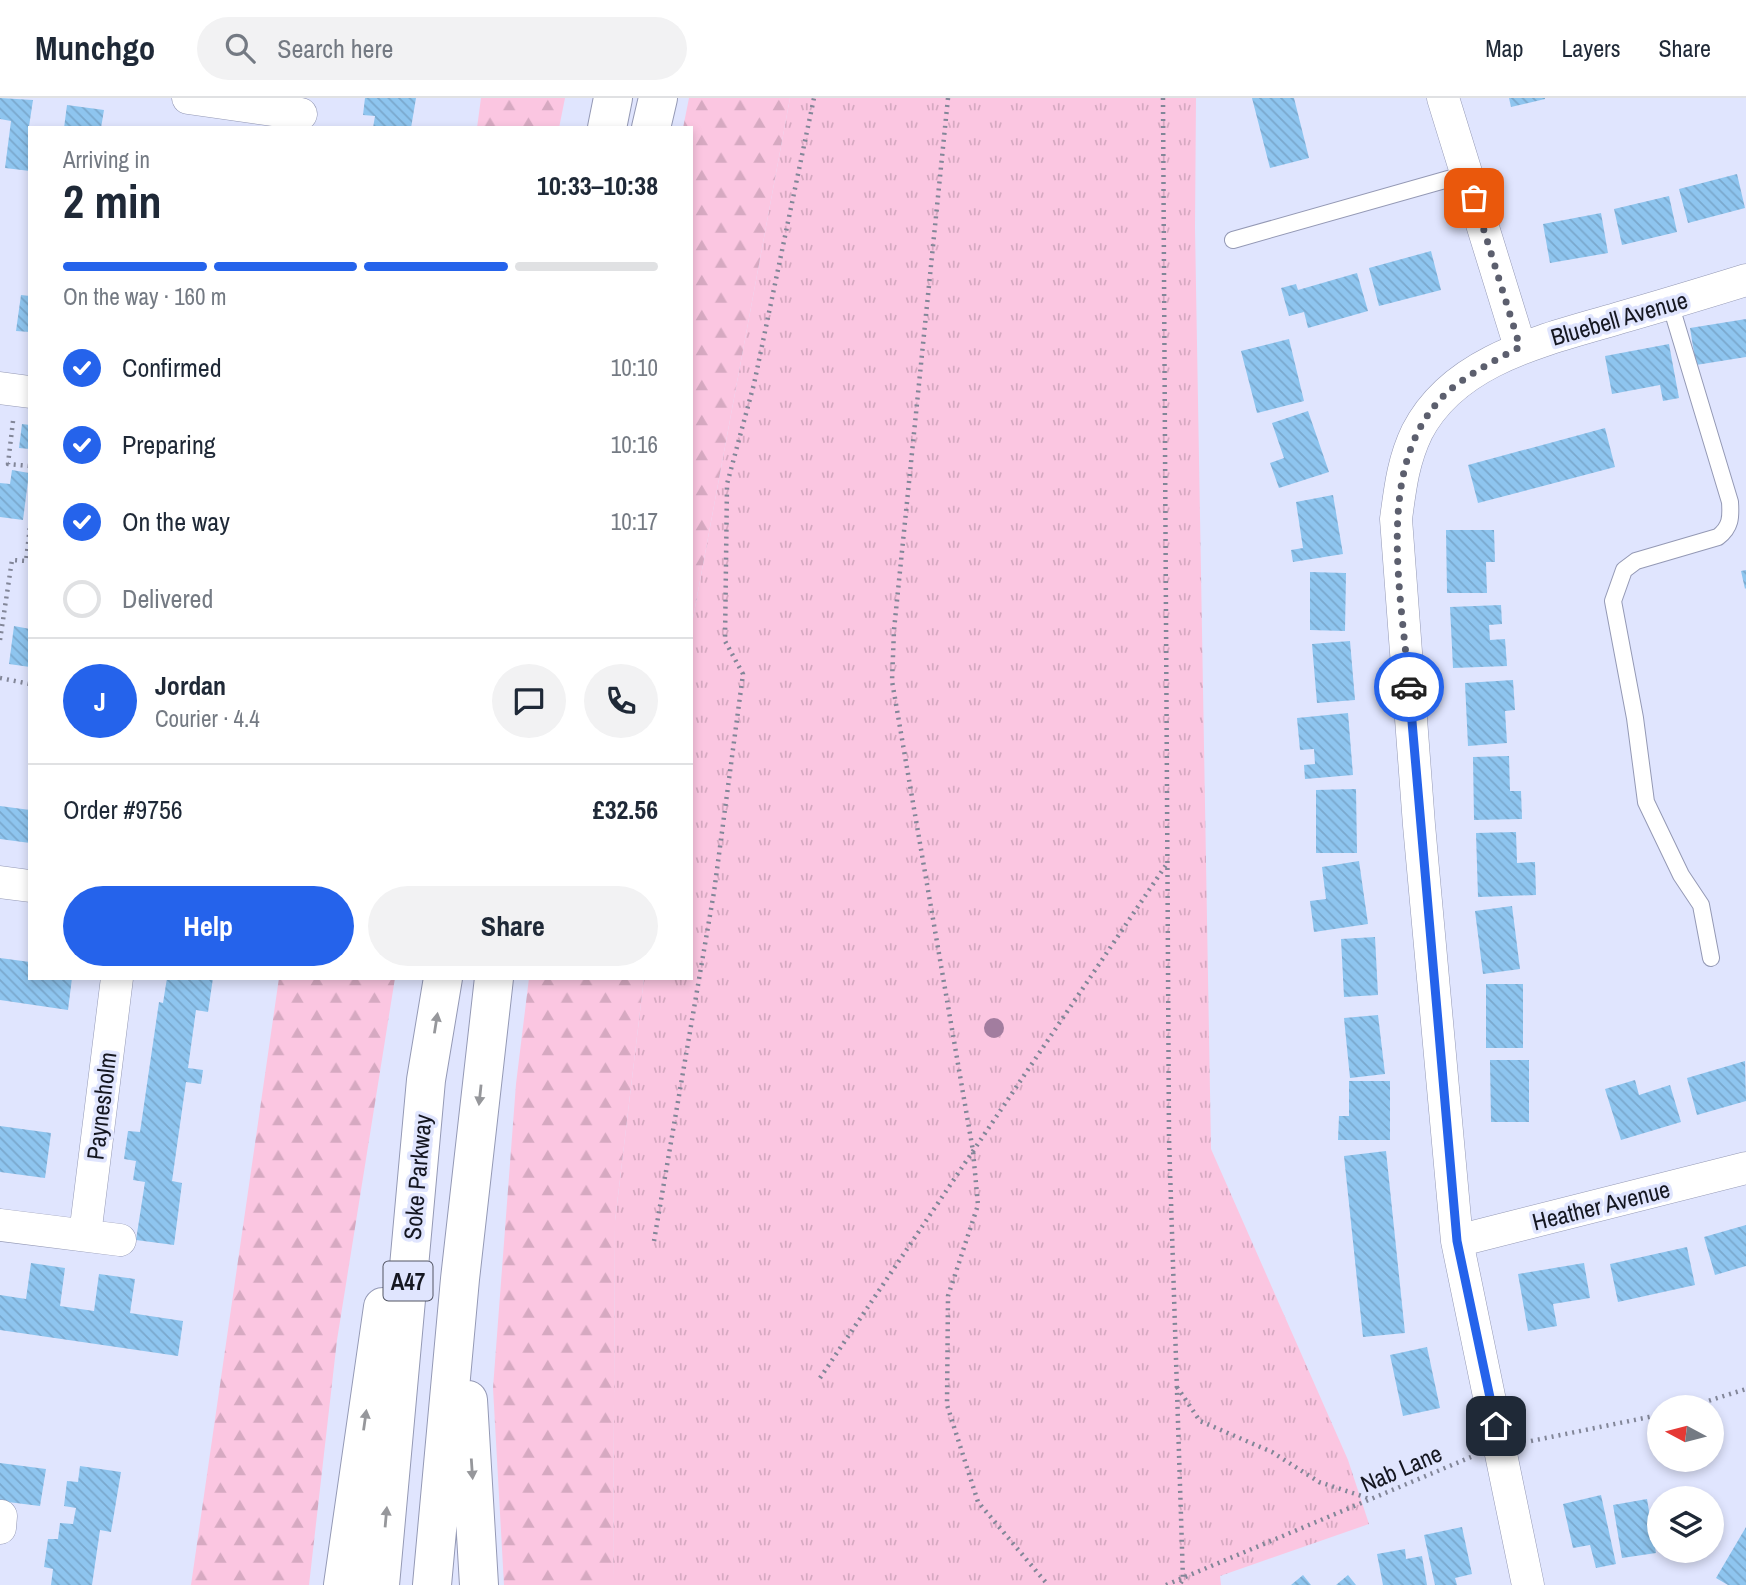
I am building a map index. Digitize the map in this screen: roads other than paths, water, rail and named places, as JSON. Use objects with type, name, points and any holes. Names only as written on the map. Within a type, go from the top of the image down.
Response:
[{"type":"highway","points":[[607,126],[613,98]]},
{"type":"highway","points":[[651,126],[657,98]]},
{"type":"highway","name":"Soke Parkway","points":[[380,1585],[426,1080],[443,980]]},
{"type":"highway","name":"A47","points":[[432,1585],[460,1279],[494,980]]},
{"type":"highway","name":"A47","points":[[343,1585],[375,1352],[426,1080]]},
{"type":"highway","name":"A47","points":[[460,1279],[479,1585]]},
{"type":"street","points":[[188,98],[301,113]]},
{"type":"street","points":[[1443,98],[1520,347]]},
{"type":"street","name":"Bluebell Avenue","points":[[1528,1585],[1457,1241],[1419,825],[1396,519],[1401,472],[1418,430],[1449,391],[1478,370],[1520,347],[1746,280]]},
{"type":"street","points":[[0,882],[28,886]]},
{"type":"street","name":"Paynesholm","points":[[85,1234],[117,980]]},
{"type":"street","name":"Heather Avenue","points":[[1457,1241],[1746,1168]]},
{"type":"street","points":[[0,1225],[120,1240]]},
{"type":"lane","points":[[1233,240],[1466,174]]},
{"type":"lane","points":[[1670,303],[1730,502],[1731,519],[1727,530],[1718,537],[1636,561],[1625,570],[1613,601],[1635,718],[1646,802],[1681,876],[1702,905],[1711,958]]}]
